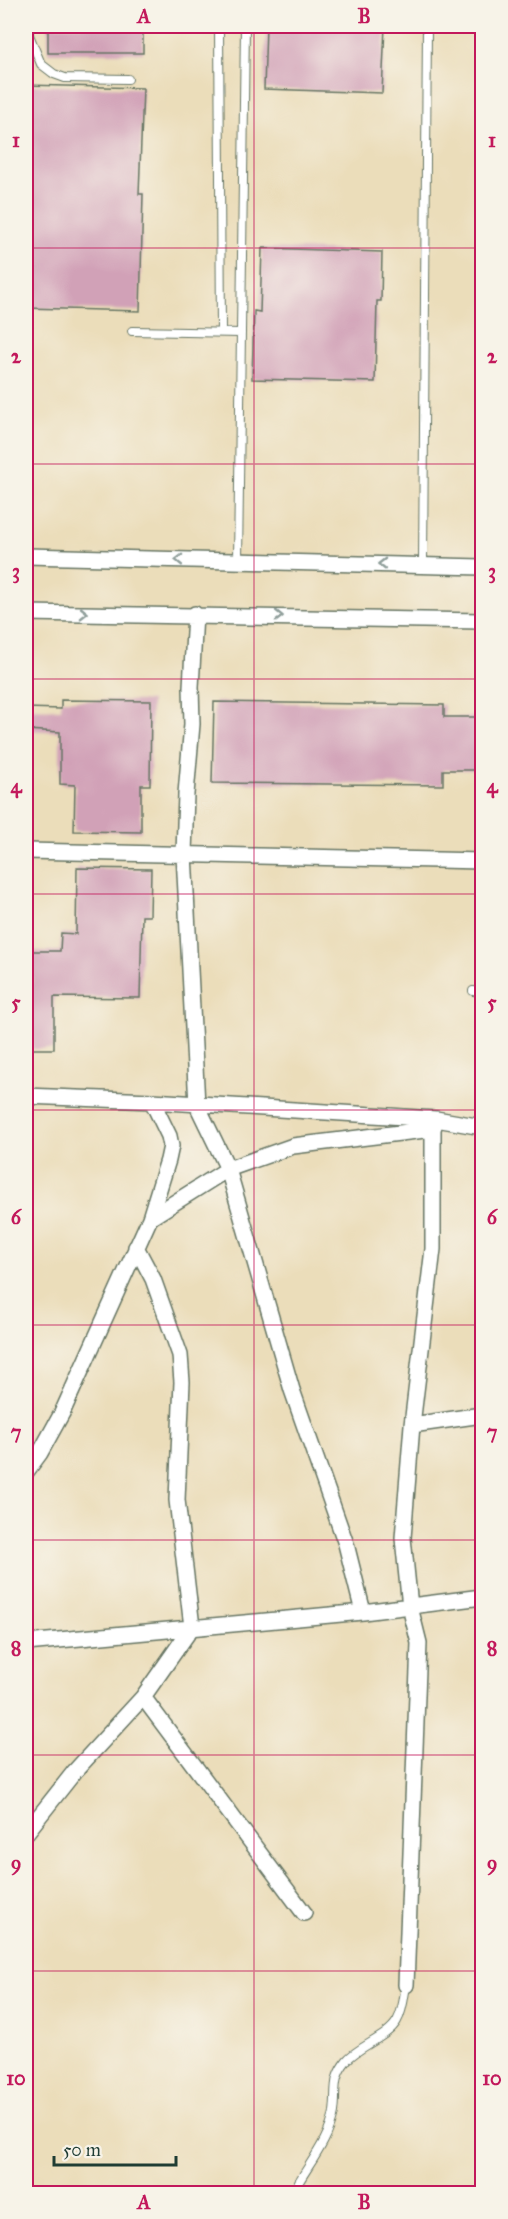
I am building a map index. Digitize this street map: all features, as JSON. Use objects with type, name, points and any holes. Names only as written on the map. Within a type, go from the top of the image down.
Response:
[{"type":"street","points":[[26,556],[483,567]]},
{"type":"street","points":[[26,613],[195,614],[483,621]]},
{"type":"street","points":[[195,614],[191,687],[192,724],[184,855],[197,1105],[228,1169],[292,1390],[346,1544],[363,1612]]},
{"type":"street","points":[[26,851],[483,861]]},
{"type":"street","points":[[26,1097],[152,1101],[483,1127]]},
{"type":"street","points":[[26,1472],[40,1453],[62,1413],[150,1218],[171,1146],[169,1136],[152,1101]]},
{"type":"street","points":[[150,1218],[228,1169],[293,1146],[434,1124]]},
{"type":"street","points":[[406,1985],[419,1643],[410,1606],[403,1538],[412,1425],[433,1249],[434,1124]]},
{"type":"street","points":[[26,1833],[75,1771],[143,1697],[192,1627],[177,1500],[182,1382],[180,1355],[153,1279],[136,1246]]},
{"type":"street","points":[[412,1425],[483,1415]]},
{"type":"street","points":[[26,1643],[363,1612],[483,1597]]},
{"type":"street","points":[[143,1697],[304,1913]]},
{"type":"lane","points":[[29,26],[29,35],[41,64],[54,74],[65,78],[128,79]]},
{"type":"lane","points":[[219,26],[221,332]]},
{"type":"lane","points":[[238,561],[245,26]]},
{"type":"lane","points":[[423,566],[427,26]]},
{"type":"lane","points":[[132,331],[241,333]]},
{"type":"lane","points":[[473,991],[483,992]]},
{"type":"lane","points":[[292,2193],[329,2128],[334,2112],[334,2085],[338,2073],[348,2058],[397,2023],[406,1985]]},
{"type":"building","points":[[48,26],[143,26],[143,53],[48,53]]},
{"type":"building","points":[[266,26],[385,26],[382,93],[264,89]]},
{"type":"building","points":[[26,85],[143,88],[139,194],[143,194],[140,311],[26,308]]},
{"type":"building","points":[[262,248],[382,252],[381,301],[377,301],[375,382],[252,379],[254,311],[260,312]]},
{"type":"building","points":[[61,700],[151,701],[150,785],[141,785],[141,832],[74,831],[75,785],[60,784],[60,732],[26,730],[26,708],[61,709]]},
{"type":"building","points":[[214,702],[444,705],[444,717],[483,717],[483,770],[443,770],[443,785],[212,783]]},
{"type":"building","points":[[77,868],[151,869],[150,916],[142,916],[140,998],[54,997],[54,1049],[32,1049],[32,951],[60,951],[61,933],[76,934]]}]
